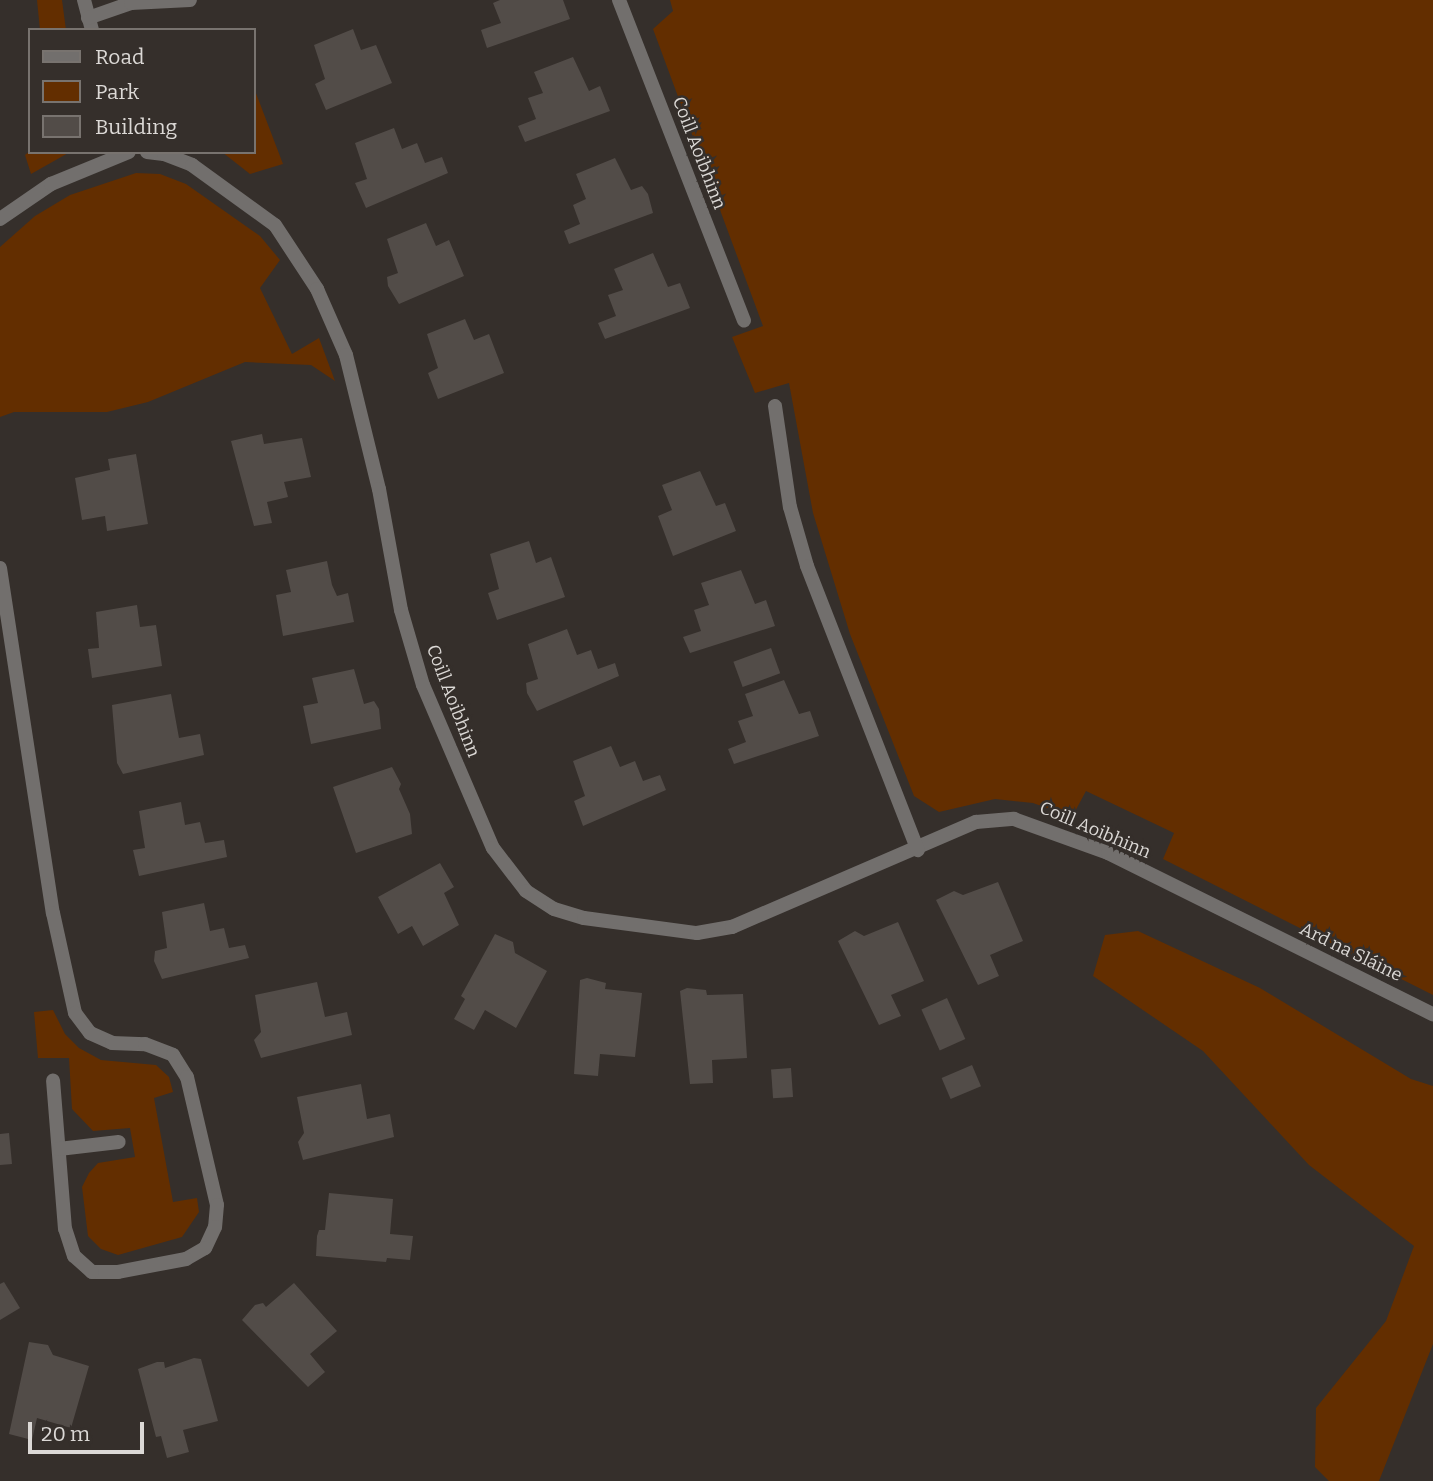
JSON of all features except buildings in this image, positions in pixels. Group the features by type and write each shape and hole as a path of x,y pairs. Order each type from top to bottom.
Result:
{"street":[{"path":"84,0 90,24 131,4 190,0"},
{"name":"Coill Aoibhinn","path":"619,0 744,320"},
{"path":"0,219 51,184 124,154"},
{"name":"Coill Aoibhinn","path":"154,154 192,165 275,225 317,289 346,355 379,489 401,610 423,685 493,848 526,891 554,909 584,918 697,933 732,927 918,850 976,822 1014,819 1108,853 1252,925"},
{"path":"775,406 790,507 807,566 918,850"},
{"path":"0,568 53,914 75,1013 90,1033 112,1043 145,1044 173,1055 187,1077 217,1205 215,1227 205,1248 186,1259 118,1272 92,1272 74,1256 65,1229 53,1080"},
{"name":"Ard na Sláine","path":"1252,925 1433,1014"},
{"path":"59,1149 119,1142"}],"green space":[{"path":"37,0 62,0 66,28 40,28"},
{"path":"670,0 1433,0 1433,995 1163,859 1174,833 1086,791 1072,817 1033,803 995,799 939,812 914,796 850,634 813,513 789,383 755,393 732,337 763,326 653,29 673,11"},
{"path":"256,93 283,164 250,174 225,154 256,154"},
{"path":"28,153 66,154 31,174 25,155"},
{"path":"136,173 160,174 186,184 260,236 280,260 260,288 292,354 319,338 335,381 311,365 245,362 148,402 107,412 14,412 0,417 0,247 35,216 70,195"},
{"path":"1138,931 1260,988 1411,1079 1433,1086 1433,1344 1379,1481 1329,1481 1315,1467 1316,1408 1386,1321 1414,1246 1309,1165 1203,1051 1093,976 1105,935"},
{"path":"53,1010 65,1034 79,1048 101,1060 156,1065 169,1077 173,1092 154,1098 173,1202 197,1198 199,1212 182,1237 118,1255 101,1249 88,1236 82,1187 89,1173 98,1163 135,1157 130,1128 93,1131 72,1109 69,1058 38,1058 34,1012"}]}
